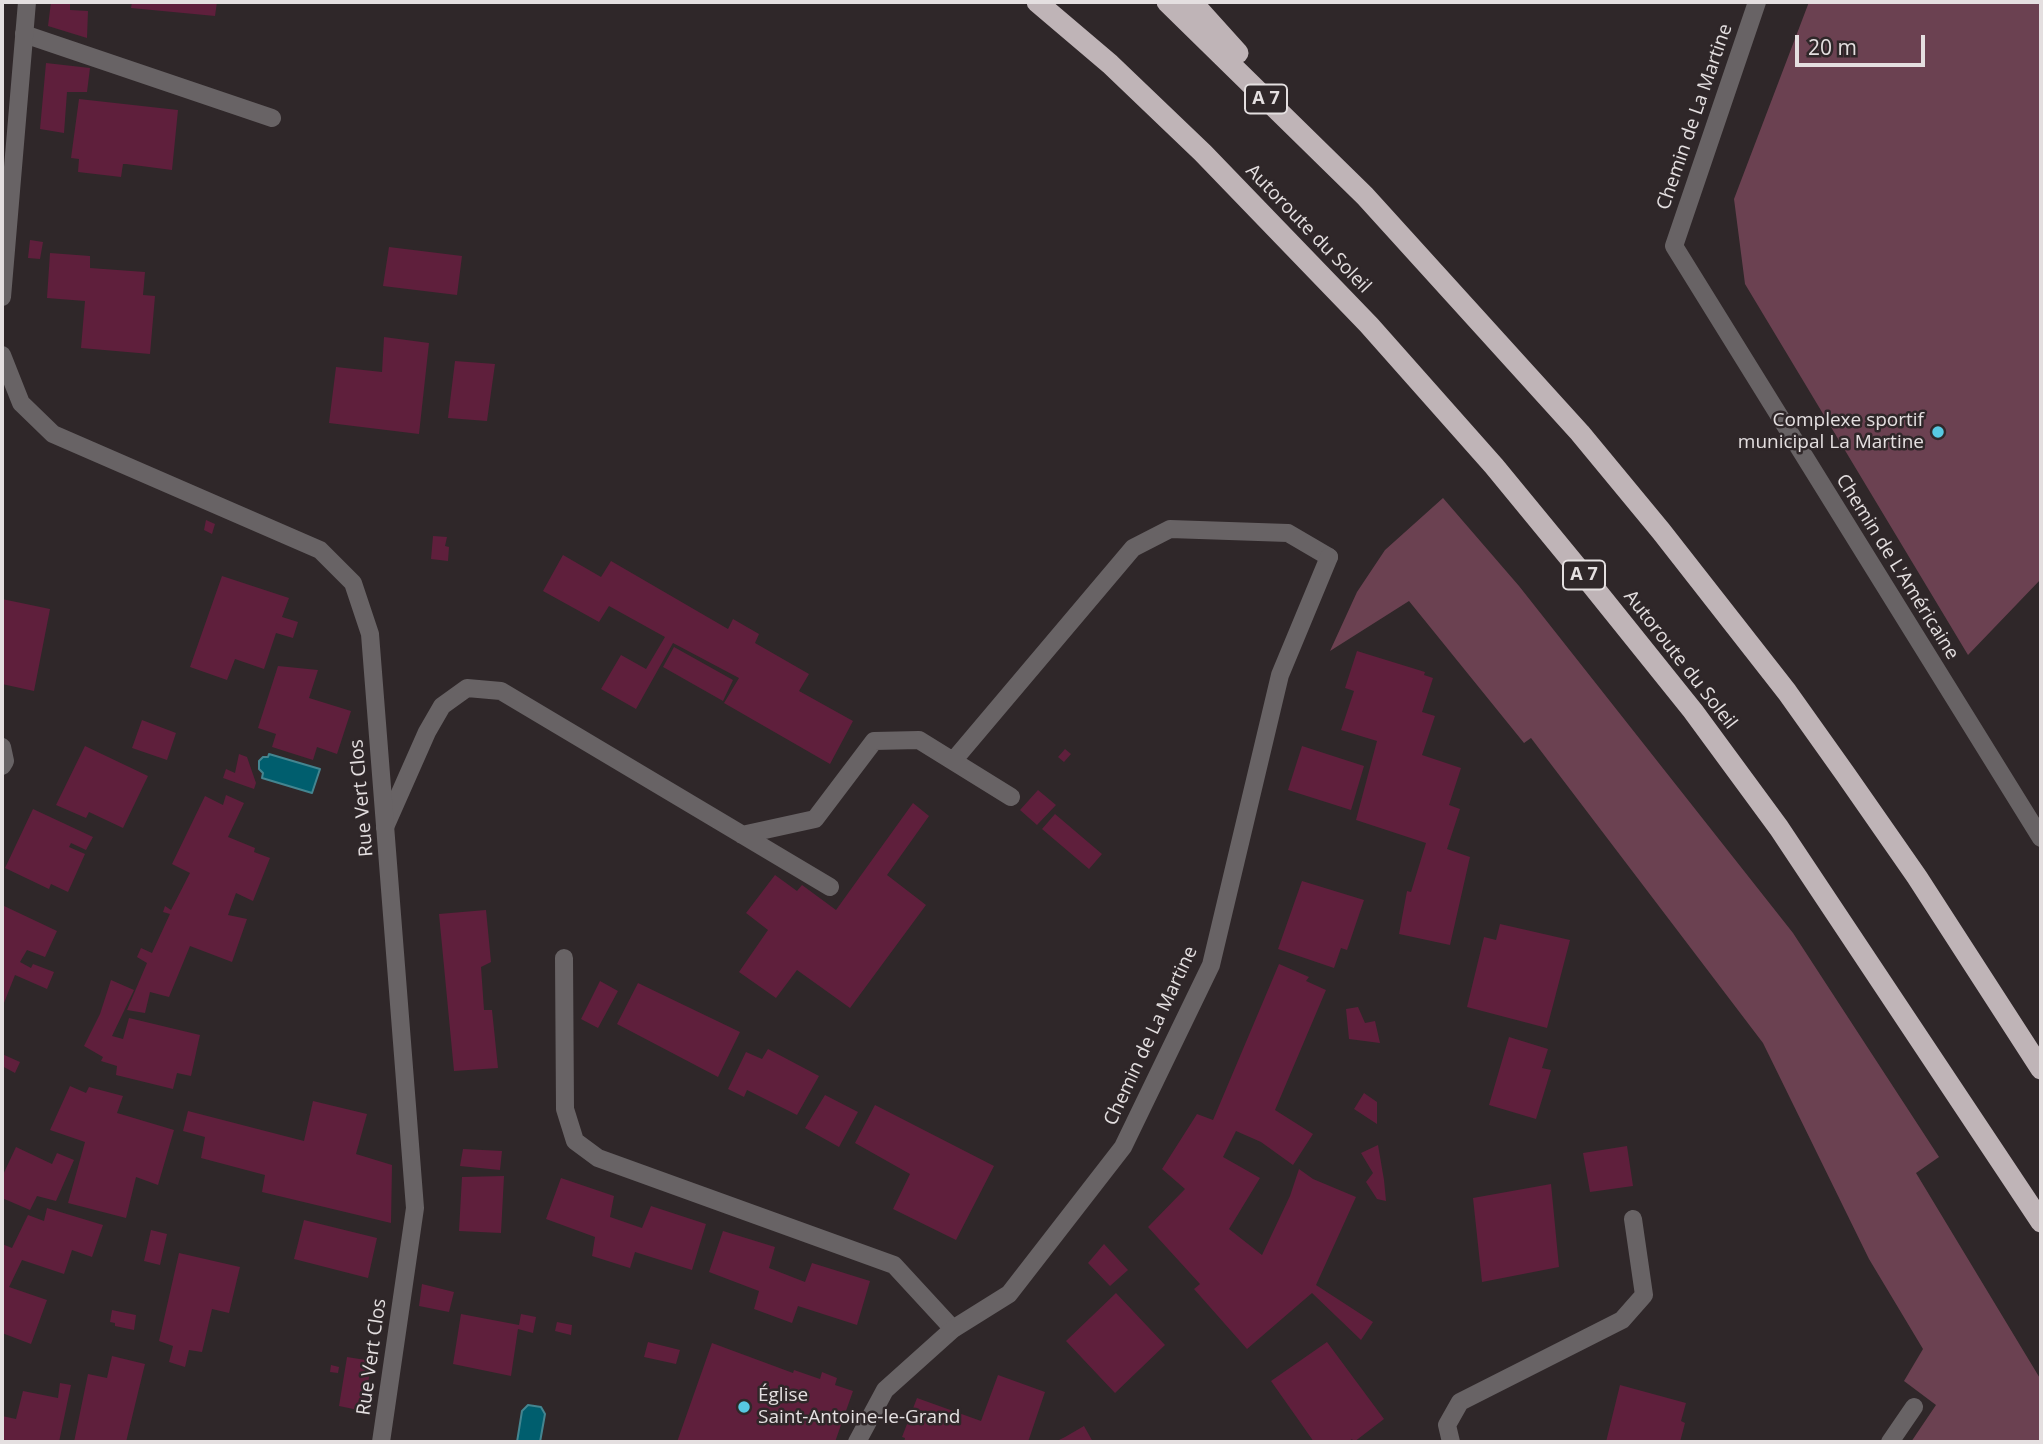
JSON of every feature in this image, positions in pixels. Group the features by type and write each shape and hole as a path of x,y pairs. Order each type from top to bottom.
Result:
{"highway":[{"name":"Autoroute du Soleil","path":"1037,2 1110,64 1203,153 1369,325 1494,466 1693,711 1779,828 2041,1222"},
{"name":"A 7","path":"1167,2 1365,196 1580,433 1661,531 1778,681 1917,877 2041,1069"},
{"path":"1192,2 1365,196"}],"street":[{"path":"2,297 27,2"},
{"name":"Chemin de La Martine","path":"1674,246 1757,2"},
{"path":"24,34 272,118"},
{"name":"Chemin de L'Américaine","path":"1674,246 2041,838"},
{"name":"Rue Vert Clos","path":"2,355 21,403 53,434 320,550 353,583 370,634 415,1208 381,1442"},
{"name":"Chemin de La Martine","path":"857,1442 885,1390 953,1329 1009,1294 1123,1147 1211,965 1280,675 1329,557 1288,533 1170,529 1133,548 953,761"},
{"path":"385,827 427,732 442,706 467,688 501,691 830,887"},
{"path":"742,835 815,819 874,741 919,740 1011,797"},
{"path":"2,747 5,761 2,766"},
{"path":"564,958 565,1109 575,1141 598,1158 894,1265 953,1329"},
{"path":"1451,1442 1447,1425 1460,1402 1622,1320 1644,1295 1633,1219"},
{"path":"1890,1442 1914,1407"}],"shaded area":[{"name":"Complexe sportif municipal La Martine","path":"1809,2 2041,2 2041,579 1968,655 1745,284 1734,199"},
{"path":"1443,498 1519,586 1793,933 1939,1157 1916,1173 2041,1380 2041,1442 1911,1442 1936,1405 1904,1381 1923,1349 1869,1259 1763,1043 1531,738 1524,743 1409,601 1330,651 1357,592 1385,550"}],"water":[{"path":"269,754 320,769 312,793 262,778 259,761"},
{"path":"528,1405 541,1407 545,1414 540,1442 517,1442 522,1411"}],"building":[{"path":"51,2 70,2 70,10 88,11 87,38 48,26"},
{"path":"132,2 217,2 215,16 131,8"},
{"path":"46,63 90,68 87,92 67,92 64,133 40,129"},
{"path":"79,99 178,110 172,170 123,164 121,177 78,172 79,159 71,158"},
{"path":"30,240 43,242 40,259 28,258"},
{"path":"389,247 462,256 457,295 383,286"},
{"path":"50,253 90,256 90,268 145,272 143,295 155,296 150,354 81,348 85,301 47,298"},
{"path":"384,337 429,343 419,434 329,423 336,367 382,372"},
{"path":"455,361 495,364 487,421 448,418"},
{"path":"206,520 215,524 212,534 204,530"},
{"path":"433,536 447,537 445,546 449,547 448,561 431,559"},
{"path":"563,555 601,577 611,561 728,629 733,619 759,634 755,643 809,674 799,691 853,721 830,764 724,703 739,678 673,643 636,709 601,689 621,655 646,669 665,637 609,606 599,622 543,591"},
{"path":"222,576 289,598 282,617 298,622 293,638 276,633 264,669 235,659 227,680 190,667"},
{"path":"2,599 50,609 34,691 2,684"},
{"path":"674,647 733,680 723,701 663,667"},
{"path":"1357,651 1425,672 1424,675 1433,678 1422,712 1435,716 1422,755 1461,768 1449,805 1460,809 1447,849 1470,857 1450,945 1399,934 1407,891 1411,892 1426,843 1356,820 1377,741 1341,730 1354,691 1345,688"},
{"path":"278,666 318,670 309,698 351,711 337,754 317,747 313,760 272,747 276,734 258,728"},
{"path":"142,720 176,733 167,760 132,748"},
{"path":"85,746 148,776 123,828 89,812 86,818 56,805"},
{"path":"1302,746 1364,766 1351,810 1288,790"},
{"path":"1065,749 1071,754 1064,762 1058,757"},
{"path":"239,754 247,757 256,783 254,789 223,778 226,769 235,773"},
{"path":"1038,790 1056,805 1037,825 1020,810"},
{"path":"226,795 244,803 228,837 255,848 254,852 270,858 253,901 236,893 233,901 228,915 247,919 232,962 190,946 169,997 150,992 145,1013 127,1010 147,963 137,957 141,948 152,953 170,914 163,912 165,906 171,910 190,873 172,864 205,796 223,805"},
{"path":"913,803 929,816 887,875 926,905 850,1008 797,970 776,998 739,972 768,930 746,913 775,875 797,891 802,885 836,910"},
{"path":"33,809 93,837 86,850 71,843 69,847 85,854 68,892 51,884 49,889 5,868"},
{"path":"1055,814 1102,854 1089,869 1042,829"},
{"path":"1302,881 1364,900 1347,950 1341,948 1334,968 1278,949"},
{"path":"2,905 57,931 45,957 27,950 20,962 31,968 33,964 54,972 47,989 15,975 2,1008"},
{"path":"486,910 491,962 481,967 484,1010 492,1010 498,1068 454,1071 439,914"},
{"path":"1500,924 1570,940 1547,1028 1467,1007 1484,937 1496,940"},
{"path":"1279,964 1309,977 1306,981 1326,990 1275,1110 1313,1134 1293,1165 1261,1142 1236,1131 1223,1157 1260,1178 1229,1229 1262,1255 1290,1196 1299,1169 1313,1179 1356,1197 1316,1285 1373,1322 1361,1340 1312,1293 1247,1349 1194,1289 1200,1284 1148,1227 1185,1189 1162,1169 1197,1114 1213,1120"},
{"path":"111,980 134,990 112,1036 123,1039 129,1018 200,1035 191,1076 177,1073 173,1089 116,1075 117,1066 101,1061 103,1057 84,1046 100,1014"},
{"path":"600,981 618,991 598,1028 581,1019"},
{"path":"638,983 740,1032 718,1077 617,1024"},
{"path":"1358,1007 1365,1023 1375,1021 1380,1043 1349,1039 1346,1009"},
{"path":"1509,1037 1548,1049 1542,1068 1551,1070 1536,1119 1489,1105"},
{"path":"768,1049 819,1076 797,1115 747,1090 744,1097 728,1089 746,1052 762,1059"},
{"path":"2,1054 20,1062 15,1073 2,1066"},
{"path":"70,1086 86,1093 89,1087 123,1096 117,1113 174,1130 158,1185 136,1177 126,1218 68,1203 85,1142 50,1130"},
{"path":"1364,1093 1377,1102 1377,1124 1354,1109"},
{"path":"825,1095 858,1112 839,1147 805,1128"},
{"path":"313,1101 367,1114 356,1154 392,1165 391,1223 262,1192 265,1175 201,1158 205,1137 183,1131 188,1111 304,1141"},
{"path":"875,1105 994,1166 956,1240 893,1209 910,1174 855,1143"},
{"path":"1378,1145 1386,1201 1377,1199 1366,1182 1373,1173 1361,1153"},
{"path":"1627,1146 1633,1186 1590,1192 1583,1153"},
{"path":"16,1147 52,1164 57,1153 74,1160 56,1201 37,1196 30,1210 2,1198 2,1177"},
{"path":"463,1149 502,1151 500,1170 460,1166"},
{"path":"504,1176 501,1233 459,1231 462,1177"},
{"path":"561,1178 614,1196 610,1217 642,1228 651,1206 706,1224 692,1270 635,1252 630,1268 592,1256 595,1237 546,1219"},
{"path":"1551,1184 1559,1267 1482,1282 1473,1198"},
{"path":"47,1208 103,1225 92,1257 72,1250 64,1274 22,1260 9,1287 47,1300 31,1344 2,1333 2,1244 12,1248 28,1215 44,1221"},
{"path":"304,1220 377,1238 368,1278 294,1259"},
{"path":"151,1230 167,1234 160,1265 144,1261"},
{"path":"723,1231 775,1247 769,1268 805,1282 812,1263 870,1281 857,1325 798,1306 792,1323 754,1309 759,1291 709,1272"},
{"path":"1104,1244 1128,1270 1110,1286 1088,1263"},
{"path":"179,1253 240,1267 229,1313 212,1309 202,1352 189,1350 185,1367 169,1362 173,1346 159,1341"},
{"path":"422,1284 454,1292 449,1312 419,1306"},
{"path":"1116,1293 1165,1345 1115,1393 1066,1341"},
{"path":"112,1310 136,1315 134,1330 115,1326 115,1323 110,1322"},
{"path":"461,1314 519,1325 521,1314 536,1317 533,1333 518,1329 511,1376 453,1364"},
{"path":"557,1322 572,1325 571,1335 555,1331"},
{"path":"648,1342 680,1350 676,1364 644,1357"},
{"path":"1327,1342 1384,1419 1354,1442 1352,1439 1348,1442 1314,1442 1271,1381"},
{"name":"Église Saint-Antoine-le-Grand","path":"712,1343 793,1373 794,1370 820,1379 822,1372 837,1378 835,1385 853,1391 835,1442 677,1442"},
{"path":"112,1356 145,1364 126,1442 74,1442 88,1374 107,1378"},
{"path":"347,1357 372,1361 363,1411 339,1406"},
{"path":"331,1365 339,1367 338,1373 330,1372"},
{"path":"998,1375 1045,1392 1028,1442 904,1442 905,1438 902,1437 917,1398 981,1421"},
{"path":"60,1383 71,1385 59,1442 2,1442 2,1416 16,1419 23,1391 58,1398"},
{"path":"1620,1385 1686,1403 1681,1421 1685,1423 1680,1442 1606,1442"},
{"path":"1084,1426 1093,1442 1055,1442 1065,1437"}],"place":[{"name":"Complexe sportif municipal La Martine","path":"1938,432"},
{"name":"Église Saint-Antoine-le-Grand","path":"744,1407"}]}
